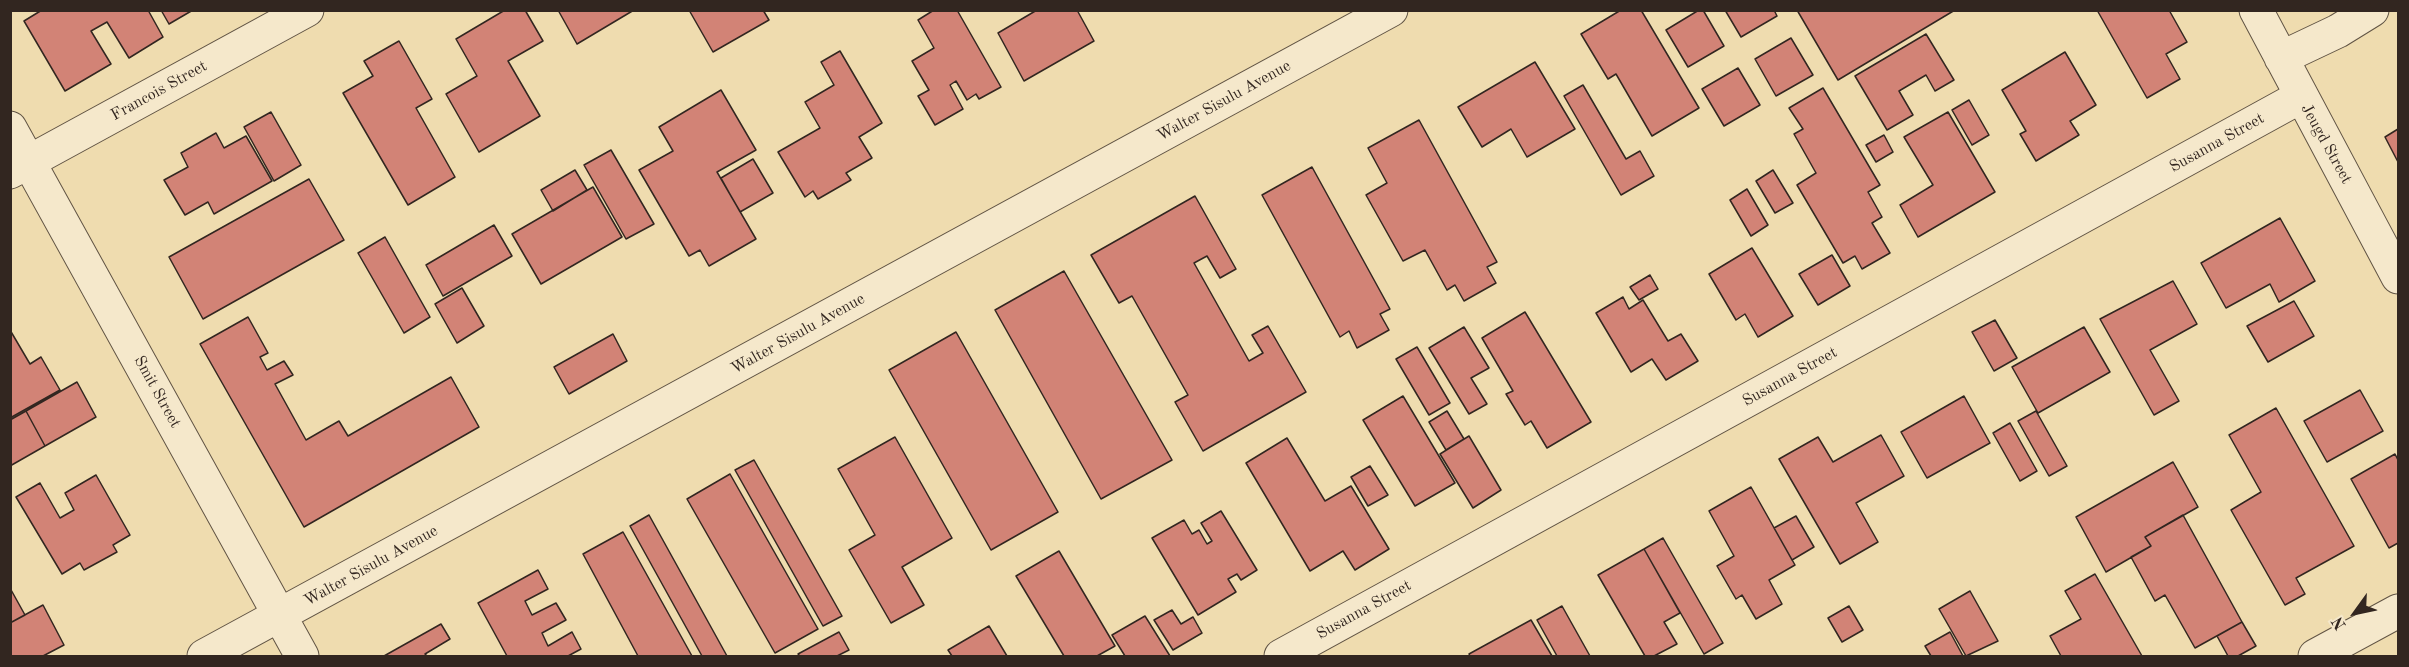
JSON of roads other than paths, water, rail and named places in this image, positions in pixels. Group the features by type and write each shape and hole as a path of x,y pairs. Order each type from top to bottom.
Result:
{"street":[{"name":"Francois Street","path":"20,167 307,10"},
{"name":"Walter Sisulu Avenue","path":"204,657 1391,10"},
{"name":"Jeugd Street","path":"2256,10 2300,97 2398,277"},
{"path":"2281,58 2338,31 2372,10"},
{"name":"Susanna Street","path":"1281,657 2300,97"},
{"name":"Smit Street","path":"10,128 20,167 280,615 302,657"},
{"path":"2315,657 2398,612"}]}
